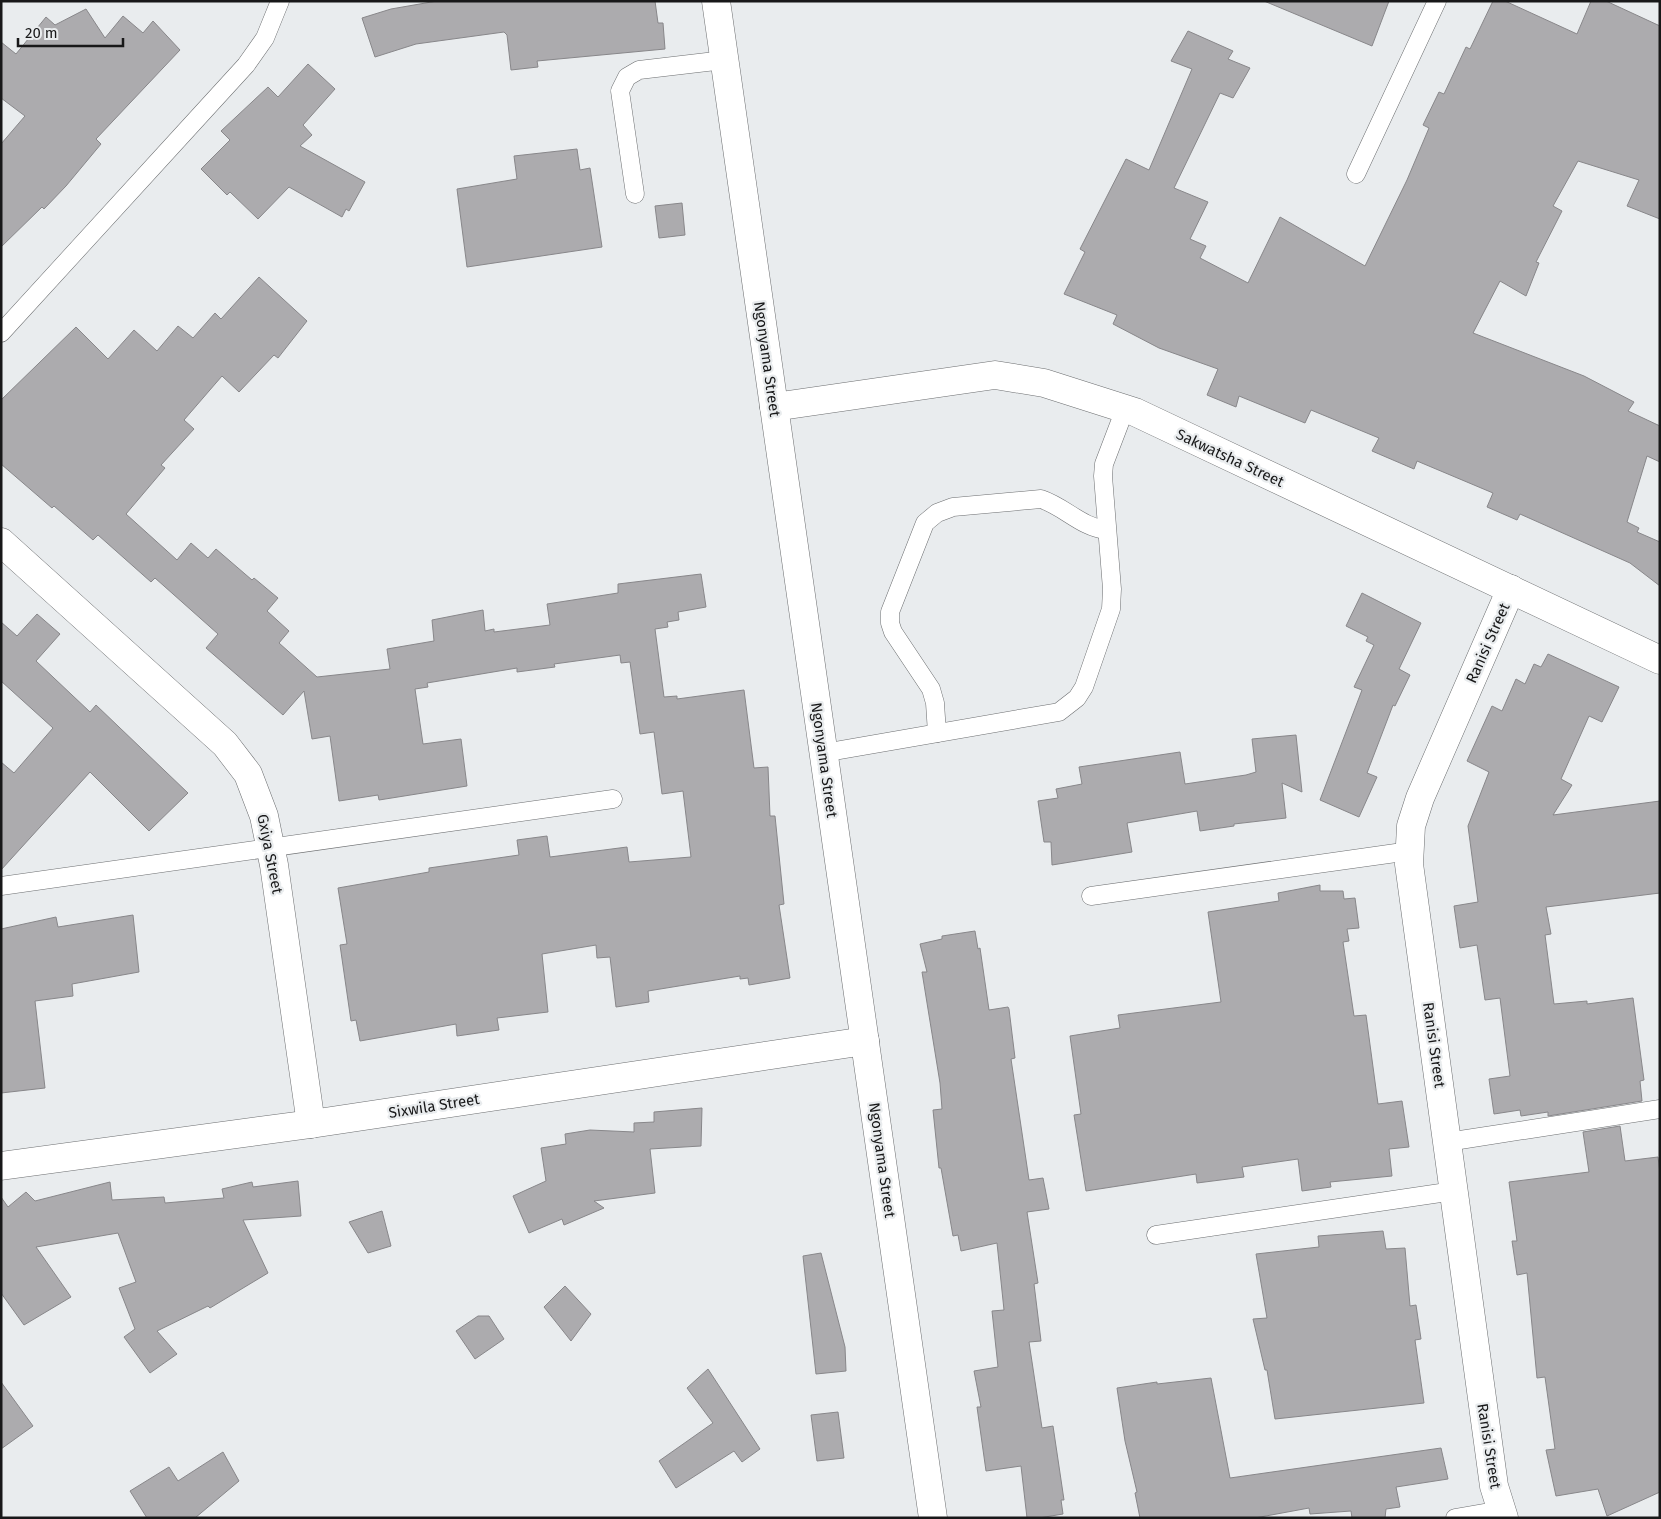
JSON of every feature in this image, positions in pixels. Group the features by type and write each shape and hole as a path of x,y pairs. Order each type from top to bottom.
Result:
{"street":[{"name":"Ngonyama Street","path":"716,1 933,1518"},
{"name":"Sakwatsha Street","path":"774,407 995,375 1044,383 1125,409 1660,660"},
{"name":"Gxiya Street","path":"1,542 225,744 248,774 264,816 270,848 311,1124"},
{"name":"Ranisi Street","path":"1503,1514 1494,1486 1409,864 1411,826 1420,798 1512,590"},
{"name":"Sixwila Street","path":"1,1166 311,1124 865,1040"}],"lane":[{"path":"1,333 246,65 265,38 280,1"},
{"path":"1356,174 1437,1"},
{"path":"635,194 620,91 627,77 639,70 724,60"},
{"path":"823,753 1059,712 1076,698 1084,687 1112,609 1112,589 1106,530 1104,464 1125,409"},
{"path":"936,733 935,703 931,689 893,632 890,622 890,612 925,523 937,513 953,508 1041,500 1053,503 1092,528 1106,530"},
{"path":"1,886 612,799"},
{"path":"1091,896 1410,851"},
{"path":"1447,1142 1660,1110"},
{"path":"1156,1235 1454,1191"},
{"path":"1455,1518 1503,1514"}],"building":[{"path":"437,1 655,1 658,23 663,23 665,49 537,61 538,67 511,70 507,35 504,32 416,44 375,57 362,18 391,9"},
{"path":"1264,1 1389,1 1372,46"},
{"path":"1493,1 1505,1 1577,34 1591,1 1606,1 1660,26 1660,219 1627,206 1639,180 1578,161 1553,206 1562,211 1536,262 1539,263 1526,296 1500,281 1473,333 1584,376 1634,402 1628,411 1660,426 1660,462 1647,456 1627,522 1639,528 1637,532 1660,542 1660,586 1630,563 1520,514 1517,520 1487,507 1493,493 1417,461 1414,469 1372,451 1379,438 1311,410 1305,423 1239,396 1236,407 1207,395 1218,369 1159,348 1113,324 1117,315 1064,294 1085,252 1080,249 1126,159 1149,170 1192,69 1171,61 1188,31 1233,51 1228,59 1250,68 1233,98 1220,93 1174,188 1208,202 1190,239 1206,246 1200,258 1248,283 1280,217 1365,266 1407,180 1429,128 1423,125 1439,92 1444,94 1466,47 1470,49"},
{"path":"86,9 105,38 123,16 143,33 153,21 180,50 96,139 101,144 66,186 44,209 42,207 1,247 1,144 25,116 1,98 1,42 16,54 46,17 55,25"},
{"path":"308,64 335,89 303,125 312,135 300,146 365,182 349,211 346,209 342,217 289,187 258,219 230,192 227,195 201,169 230,140 221,131 268,87 278,97"},
{"path":"577,149 580,170 590,168 602,247 467,267 457,189 517,179 514,156"},
{"path":"682,203 685,235 659,238 655,206"},
{"path":"259,277 307,321 278,358 274,355 239,392 222,376 184,420 194,429 161,465 165,468 126,514 177,560 191,543 208,558 216,549 252,580 254,578 278,598 267,611 289,631 279,643 317,677 390,669 387,649 434,641 432,620 483,610 485,631 494,629 494,632 550,625 547,604 618,593 618,584 701,574 706,607 678,612 679,620 667,622 668,627 655,629 664,697 677,696 677,699 744,690 754,768 768,767 770,816 775,816 784,904 779,905 790,978 749,985 748,978 740,979 740,976 648,991 649,1002 616,1007 610,957 597,958 596,945 542,954 548,1012 497,1018 499,1030 457,1036 456,1024 360,1041 356,1020 351,1021 340,945 347,944 338,888 429,872 429,868 519,855 517,840 547,836 550,857 627,847 629,862 691,857 683,791 662,794 654,732 640,734 630,662 621,663 620,655 554,664 555,667 517,672 517,668 427,683 428,687 415,689 423,744 461,739 467,786 379,800 378,795 339,801 330,736 312,739 304,691 283,715 206,648 218,634 155,578 151,582 98,535 93,540 1,464 1,400 76,327 108,359 134,330 157,351 178,326 193,338 215,313 221,319"},
{"path":"1362,593 1421,623 1399,669 1410,675 1395,706 1393,705 1367,773 1377,777 1359,817 1320,800 1362,690 1354,687 1374,645 1366,641 1368,637 1346,626"},
{"path":"37,614 60,634 36,661 90,712 96,705 188,793 149,831 90,772 1,870 1,762 14,773 53,728 1,681 1,622 17,636"},
{"path":"1548,654 1619,687 1602,722 1589,716 1561,779 1572,785 1553,815 1660,801 1660,893 1546,907 1551,934 1545,935 1554,1004 1587,1001 1587,1004 1633,998 1644,1080 1640,1081 1642,1101 1548,1116 1548,1112 1521,1116 1520,1110 1494,1114 1489,1079 1510,1076 1500,998 1485,1000 1477,945 1460,948 1454,906 1478,902 1468,826 1489,772 1467,761 1492,706 1502,711 1516,679 1525,684 1534,664 1541,667"},
{"path":"1296,735 1302,792 1282,783 1286,818 1234,824 1234,826 1200,831 1197,811 1127,823 1132,852 1052,865 1051,842 1044,842 1038,801 1058,798 1056,789 1082,784 1079,767 1180,752 1185,784 1256,772 1252,739"},
{"path":"1320,885 1320,891 1343,891 1344,899 1355,898 1359,928 1347,929 1349,941 1343,942 1354,1016 1366,1015 1378,1104 1402,1101 1409,1147 1389,1149 1392,1176 1330,1182 1331,1187 1302,1191 1298,1159 1242,1167 1244,1177 1197,1183 1196,1174 1086,1191 1074,1115 1081,1114 1070,1036 1120,1028 1118,1015 1221,1002 1208,912 1279,901 1278,893"},
{"path":"133,915 139,972 72,984 73,996 35,1001 45,1088 1,1093 1,929 56,917 58,927"},
{"path":"975,931 978,949 980,948 989,1010 1008,1007 1009,1009 1015,1058 1011,1059 1029,1180 1043,1178 1049,1209 1027,1212 1038,1283 1034,1284 1041,1341 1029,1342 1042,1428 1053,1426 1064,1500 1061,1500 1063,1514 1039,1518 1027,1518 1021,1466 986,1471 977,1407 981,1407 974,1371 998,1367 992,1311 1004,1310 997,1243 961,1251 958,1235 953,1236 941,1168 939,1168 933,1110 942,1109 940,1083 922,972 927,972 920,944 942,939 942,936"},
{"path":"702,1108 701,1146 650,1149 655,1193 594,1201 604,1208 564,1225 562,1219 529,1233 513,1196 546,1181 541,1148 566,1144 565,1134 590,1130 634,1132 634,1123 654,1122 654,1112"},
{"path":"1620,1126 1625,1161 1658,1157 1660,1173 1660,1492 1607,1516 1598,1489 1556,1496 1546,1450 1555,1449 1545,1377 1537,1378 1527,1273 1517,1275 1512,1241 1517,1241 1509,1182 1589,1172 1583,1132"},
{"path":"298,1181 301,1216 243,1220 268,1273 210,1308 208,1306 157,1331 177,1354 150,1373 124,1337 135,1329 119,1288 136,1282 118,1233 36,1247 71,1297 24,1325 1,1293 1,1197 8,1207 26,1192 35,1201 110,1182 112,1200 164,1197 165,1203 224,1198 222,1189 252,1182 253,1187"},
{"path":"382,1211 391,1246 368,1253 349,1222"},
{"path":"1383,1231 1386,1249 1405,1248 1410,1306 1416,1305 1421,1339 1415,1340 1424,1403 1275,1419 1267,1370 1265,1370 1253,1319 1267,1318 1256,1254 1319,1247 1318,1236"},
{"path":"821,1253 845,1347 846,1371 816,1374 803,1256"},
{"path":"565,1286 591,1314 571,1341 544,1307"},
{"path":"478,1316 489,1316 504,1339 475,1359 456,1331"},
{"path":"708,1369 760,1449 742,1462 734,1451 676,1488 659,1461 713,1423 687,1388"},
{"path":"1211,1378 1230,1478 1441,1448 1448,1479 1396,1487 1400,1507 1386,1509 1385,1518 1352,1518 1351,1511 1310,1514 1309,1508 1255,1518 1140,1518 1135,1493 1137,1492 1125,1441 1117,1388 1157,1382 1157,1384"},
{"path":"1,1382 33,1426 1,1449"},
{"path":"838,1412 844,1458 817,1461 811,1415"},
{"path":"223,1452 239,1481 195,1518 147,1518 130,1491 169,1467 178,1481"}]}
